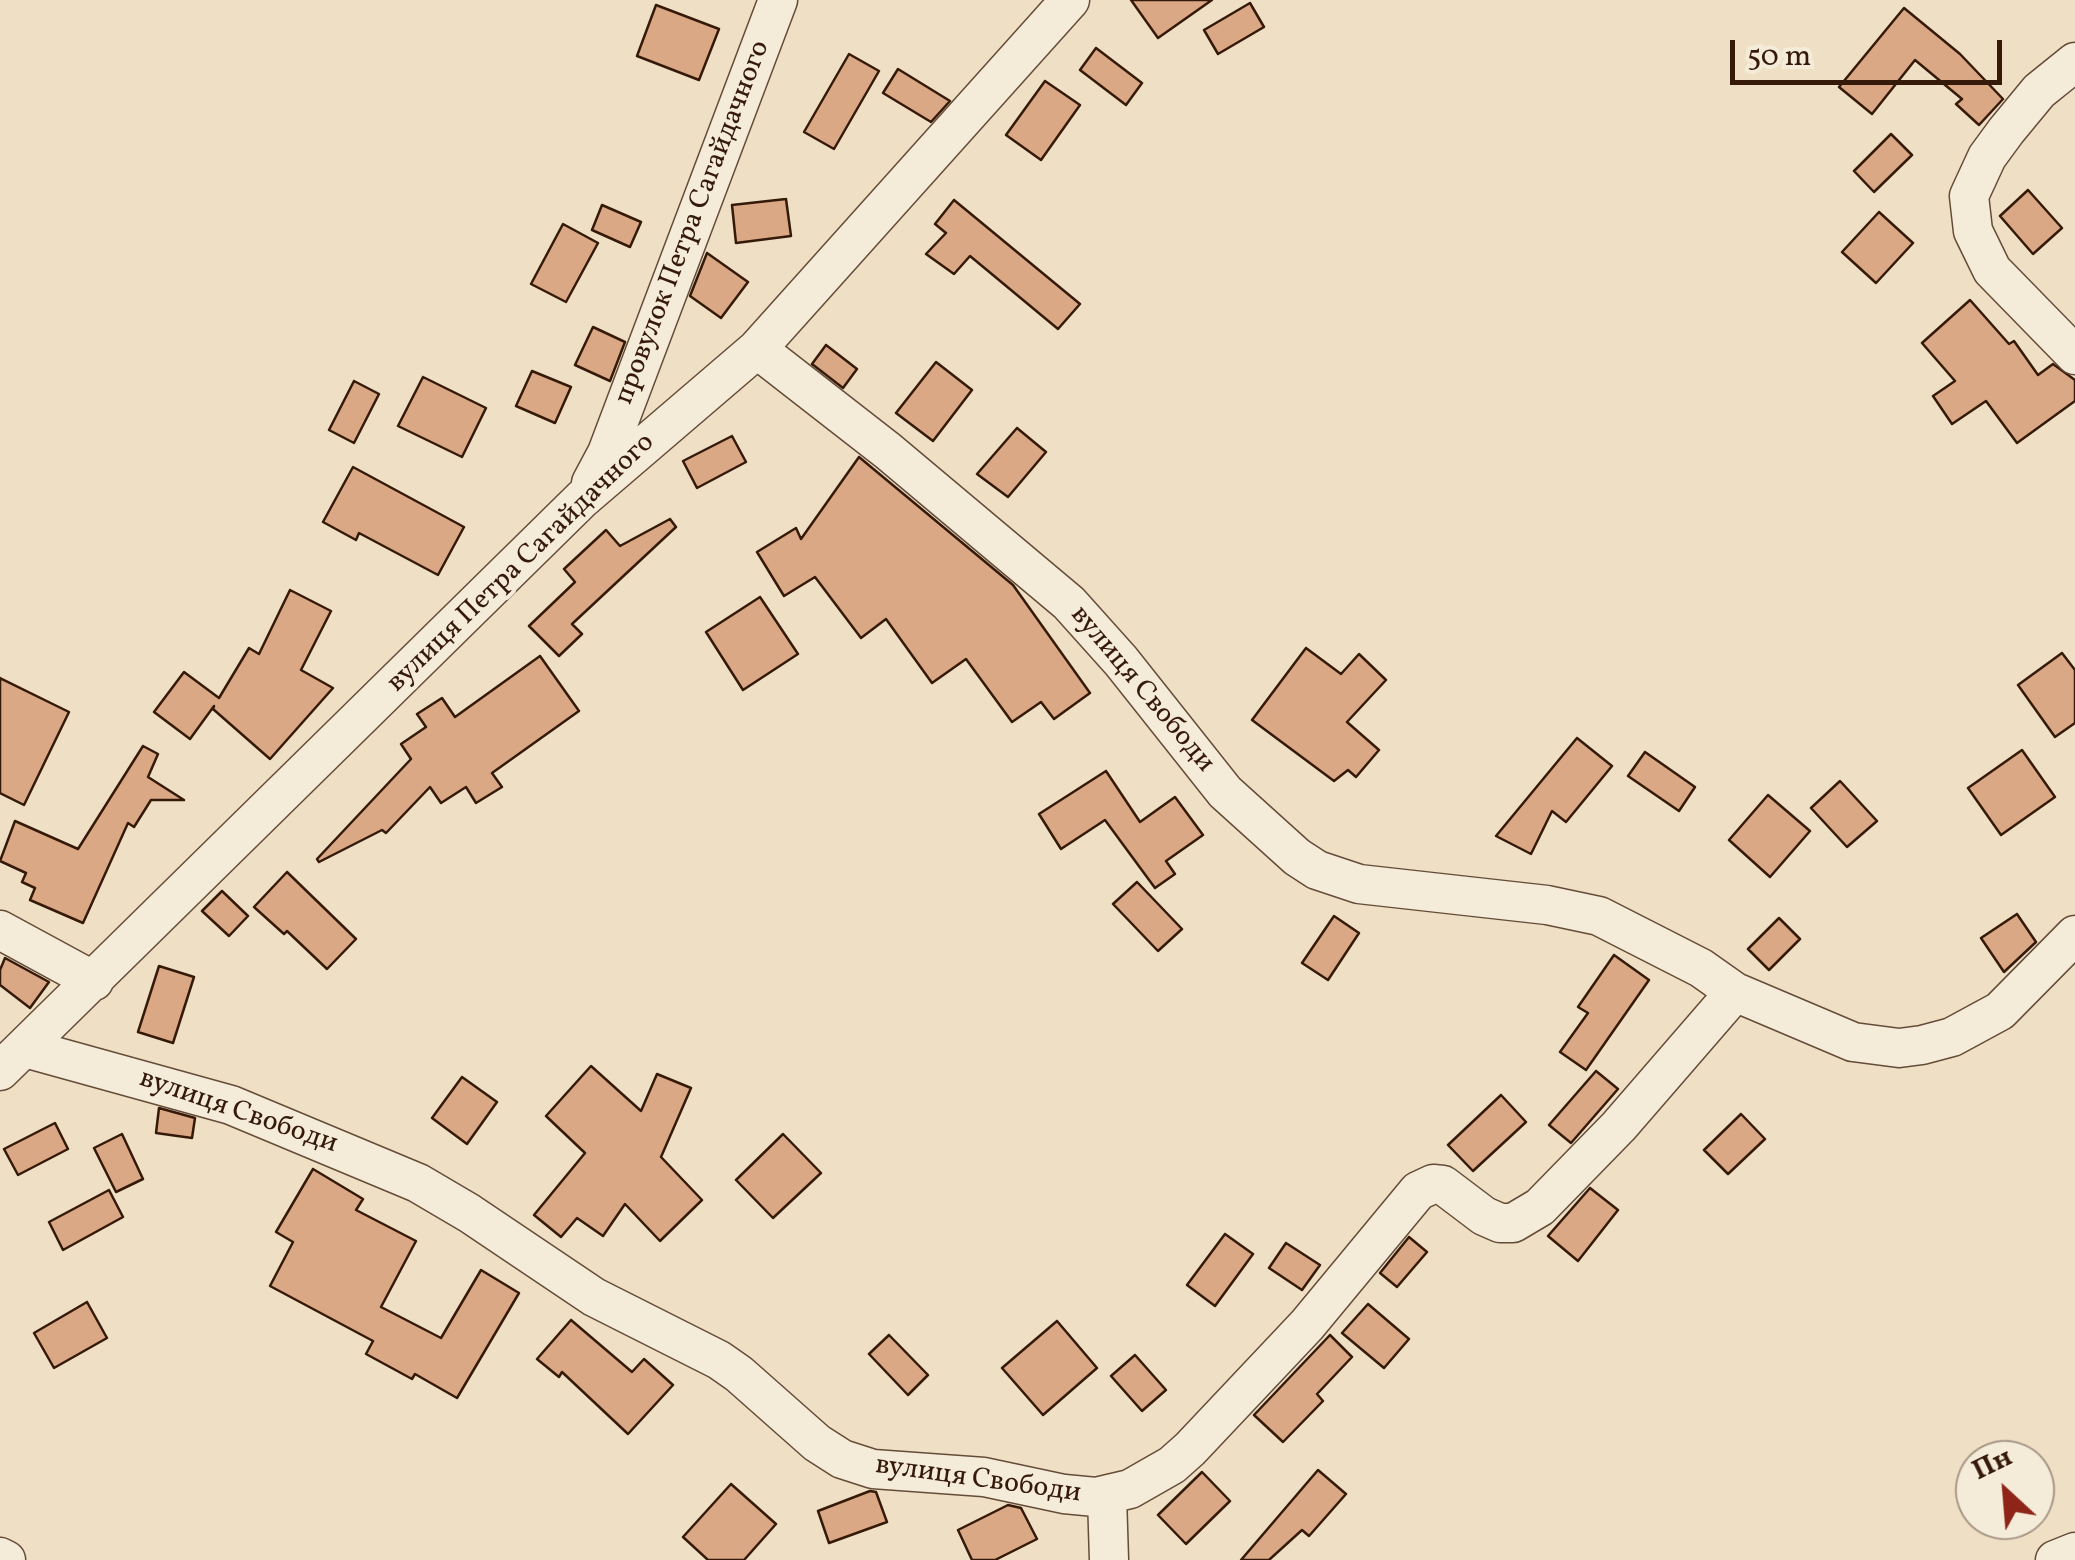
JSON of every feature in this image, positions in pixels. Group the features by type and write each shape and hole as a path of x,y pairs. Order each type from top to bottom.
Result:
{"street":[{"name":"провулок Петра Сагайдачного","path":"582,498 607,453 778,0"},
{"name":"вулиця Петра Сагайдачного","path":"12,1060 582,498 757,349 1070,0"},
{"path":"2075,62 2039,91 2015,119 1987,156 1969,196 1973,231 1992,270 2075,356"},
{"name":"вулиця Свободи","path":"757,349 888,451 1082,615 1225,792 1297,858 1318,870 1359,884 1547,905 1598,916 1700,968 1735,992 1853,1042 1898,1048 1952,1037 2000,1011 2075,935"},
{"path":"0,930 94,981"},
{"name":"вулиця Свободи","path":"12,1060 230,1106 418,1183 594,1297 740,1374 829,1452 856,1464 905,1473 984,1477 1075,1496 1107,1496 1151,1478 1190,1450 1307,1325 1418,1192 1433,1184 1443,1184 1484,1216 1500,1223 1512,1223 1540,1207 1619,1126 1735,992"},
{"path":"1107,1496 1109,1560"},
{"path":"2056,1560 2075,1552"}],"building":[{"path":"1131,0 1212,0 1158,38"},
{"path":"1250,3 1264,27 1218,54 1204,30"},
{"path":"656,5 719,29 699,80 637,56"},
{"path":"1904,8 1960,54 2003,99 1979,125 1956,104 1962,99 1915,60 1872,114 1839,87"},
{"path":"1096,48 1142,83 1126,105 1080,70"},
{"path":"849,54 879,71 834,149 804,132"},
{"path":"898,69 950,101 931,122 883,93"},
{"path":"1045,81 1080,105 1041,160 1006,135"},
{"path":"1891,134 1912,155 1874,192 1854,171"},
{"path":"2028,190 2062,228 2033,254 2000,216"},
{"path":"786,199 791,236 736,243 732,205"},
{"path":"954,200 1080,304 1058,329 970,256 954,274 926,254 946,233 935,224"},
{"path":"602,205 641,222 630,247 592,230"},
{"path":"1879,212 1913,243 1876,283 1842,252"},
{"path":"563,224 598,243 566,302 531,284"},
{"path":"707,253 748,282 721,318 690,296"},
{"path":"1970,300 2009,344 2014,341 2038,375 2053,364 2075,380 2075,401 2017,443 1986,401 1952,424 1933,396 1955,381 1922,343"},
{"path":"593,327 625,342 610,381 575,365"},
{"path":"826,345 857,369 843,388 812,364"},
{"path":"936,362 972,390 933,441 896,413"},
{"path":"532,371 571,387 555,423 516,406"},
{"path":"423,377 486,408 462,457 398,426"},
{"path":"354,381 379,394 354,443 329,430"},
{"path":"1017,428 1046,452 1008,497 977,474"},
{"path":"732,436 746,462 697,488 683,461"},
{"path":"859,457 1013,585 1090,693 1054,719 1041,702 1012,722 966,659 932,683 886,619 861,638 815,577 784,596 757,552 796,528 801,539"},
{"path":"353,467 464,527 438,575 359,533 356,540 323,522"},
{"path":"670,519 676,527 572,624 582,634 559,656 529,626 575,582 564,569 606,530 620,546"},
{"path":"290,590 331,611 301,670 333,688 270,759 214,706 190,739 154,712 184,672 219,698 249,648 259,654"},
{"path":"760,597 798,654 743,690 706,632"},
{"path":"1306,648 1341,674 1359,654 1386,680 1347,722 1379,750 1356,777 1348,770 1334,781 1252,720"},
{"path":"2062,653 2075,670 2075,723 2055,737 2018,685"},
{"path":"540,656 579,711 492,773 502,787 476,803 466,787 441,803 430,787 386,833 382,830 319,862 317,859 411,759 401,744 426,727 417,714 442,698 455,717"},
{"path":"0,678 69,712 24,805 0,793"},
{"path":"1577,738 1612,766 1566,822 1552,811 1531,854 1496,836"},
{"path":"143,746 158,754 148,777 184,800 151,800 134,827 128,823 83,923 30,900 35,888 22,882 26,873 0,861 15,821 78,849"},
{"path":"2022,750 2055,797 2001,835 1968,788"},
{"path":"1645,752 1695,787 1679,811 1628,776"},
{"path":"1106,771 1140,822 1175,797 1203,835 1166,861 1175,874 1155,888 1105,820 1061,849 1039,814"},
{"path":"1840,781 1877,821 1847,847 1811,808"},
{"path":"1768,795 1810,831 1770,877 1729,840"},
{"path":"287,872 356,939 327,969 287,931 284,934 254,907"},
{"path":"1137,882 1182,929 1158,951 1113,904"},
{"path":"222,891 248,916 229,936 202,911"},
{"path":"2017,914 2036,942 2004,972 1981,938"},
{"path":"1334,916 1359,933 1328,980 1302,963"},
{"path":"1779,918 1800,939 1769,970 1748,949"},
{"path":"1614,955 1649,980 1586,1070 1560,1052 1588,1013 1578,1007"},
{"path":"5,958 49,982 30,1008 0,985"},
{"path":"159,966 194,977 173,1043 138,1032"},
{"path":"591,1066 641,1111 657,1074 691,1088 661,1157 702,1200 660,1241 625,1204 603,1236 577,1218 561,1237 534,1215 585,1153 546,1116"},
{"path":"1596,1071 1618,1089 1571,1143 1549,1125"},
{"path":"462,1077 497,1102 467,1144 432,1118"},
{"path":"1501,1095 1526,1122 1473,1171 1448,1145"},
{"path":"159,1108 195,1118 192,1138 156,1133"},
{"path":"1741,1114 1765,1139 1728,1174 1704,1150"},
{"path":"55,1123 68,1149 18,1175 4,1149"},
{"path":"122,1134 143,1179 116,1192 94,1148"},
{"path":"783,1134 821,1173 773,1218 736,1180"},
{"path":"313,1169 363,1199 356,1210 416,1241 381,1307 441,1338 481,1270 519,1293 457,1398 415,1374 412,1379 366,1354 373,1341 270,1286 293,1242 276,1232"},
{"path":"1590,1188 1618,1210 1578,1261 1548,1236"},
{"path":"109,1190 123,1217 63,1250 49,1222"},
{"path":"1225,1234 1253,1254 1215,1306 1187,1285"},
{"path":"1409,1237 1427,1252 1397,1287 1380,1273"},
{"path":"1286,1243 1320,1265 1302,1290 1269,1268"},
{"path":"87,1302 107,1338 54,1368 34,1333"},
{"path":"1368,1304 1409,1339 1384,1368 1342,1333"},
{"path":"571,1320 632,1372 644,1359 673,1385 628,1434 562,1372 559,1377 537,1359"},
{"path":"1057,1321 1097,1368 1043,1415 1002,1368"},
{"path":"889,1335 928,1375 908,1395 869,1354"},
{"path":"1330,1335 1352,1357 1317,1394 1323,1401 1283,1442 1254,1415"},
{"path":"1135,1355 1166,1390 1142,1411 1111,1376"},
{"path":"1318,1470 1346,1494 1309,1536 1302,1530 1269,1560 1241,1560"},
{"path":"1202,1472 1230,1501 1186,1544 1158,1515"},
{"path":"731,1484 776,1524 744,1560 708,1560 683,1537"},
{"path":"876,1492 887,1522 829,1543 818,1511"},
{"path":"1008,1505 1021,1508 1037,1539 995,1560 972,1560 958,1530"}]}
